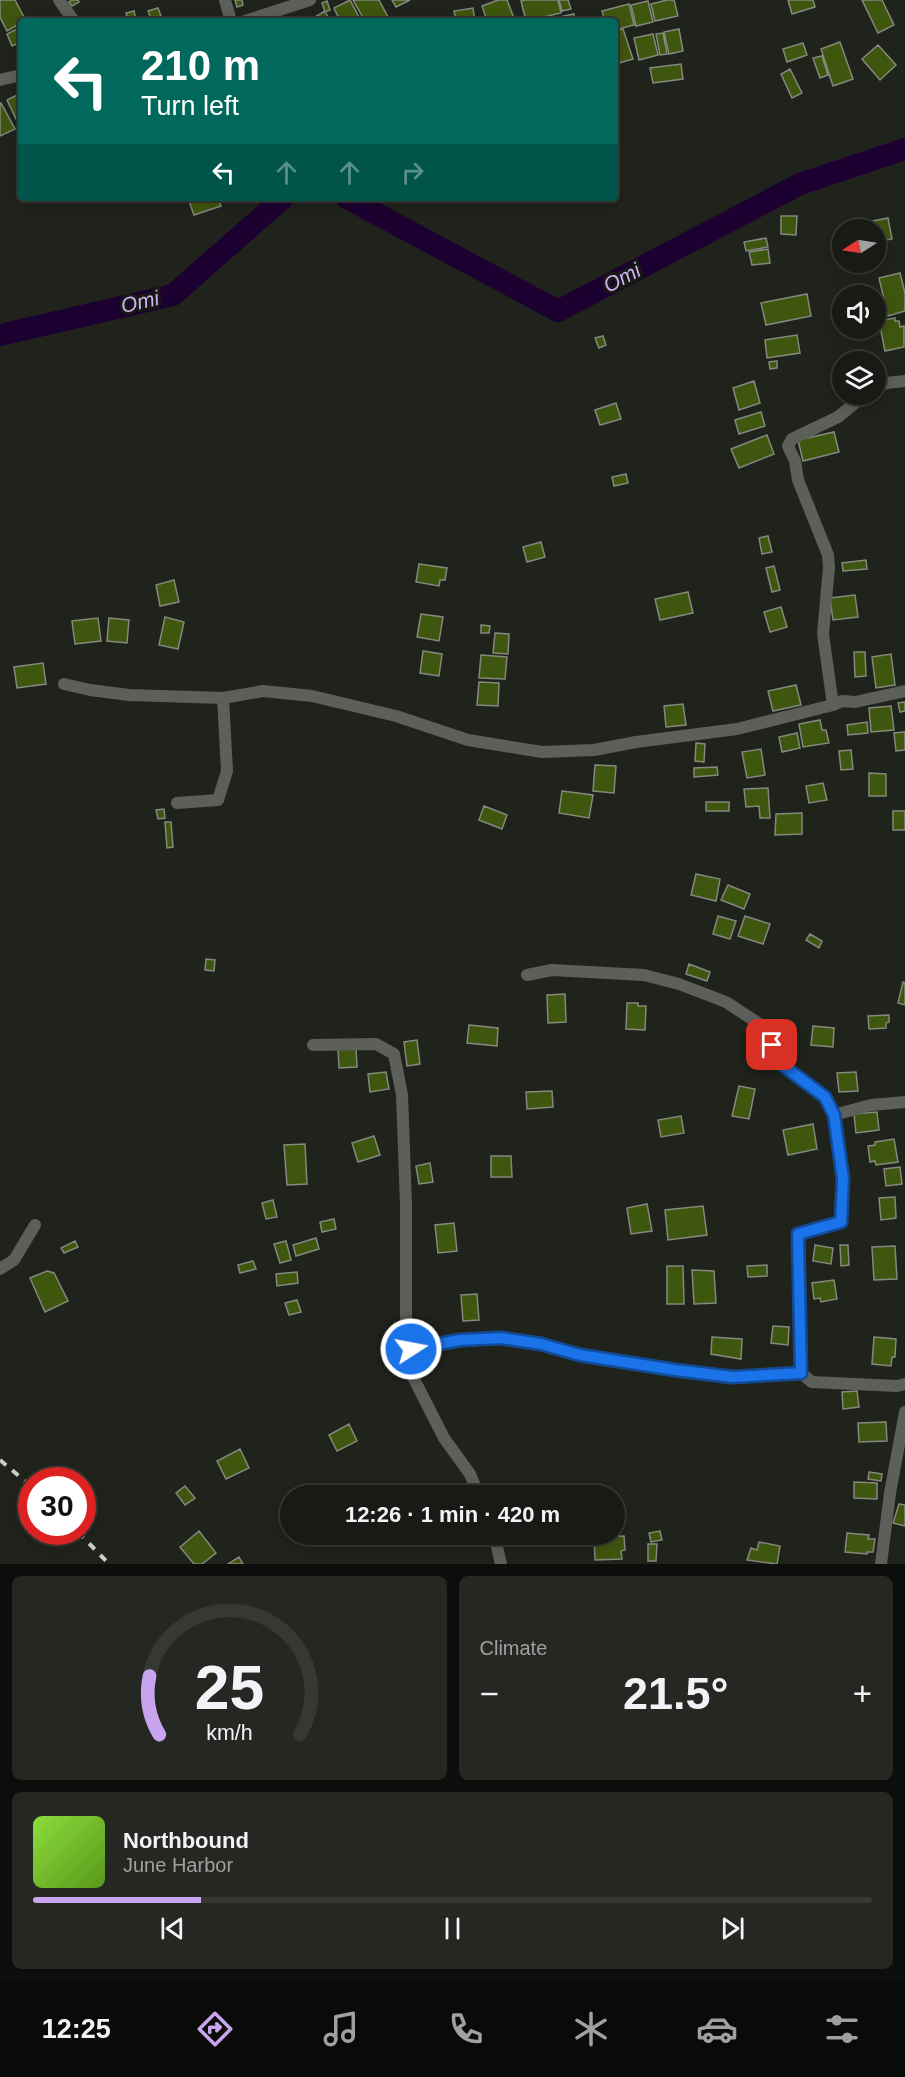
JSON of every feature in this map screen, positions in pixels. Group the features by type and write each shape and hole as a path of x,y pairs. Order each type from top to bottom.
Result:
{"street":[{"path":"59,0 72,18"},
{"path":"225,0 230,18"},
{"path":"254,18 310,0"},
{"path":"0,80 18,76"},
{"path":"886,383 905,381"},
{"path":"833,705 823,634 828,555 798,480 795,461 788,446 792,439 838,417 853,405"},
{"path":"64,684 129,695 223,698 263,691 312,696 396,716 468,740 542,752 594,750 636,742 737,729 842,701 855,702 905,691"},
{"path":"177,803 218,800 227,771 223,698"},
{"path":"527,975 552,970 644,975 679,984 726,1002 764,1027 781,1064 825,1097 834,1115 843,1179 841,1222 798,1234 801,1373"},
{"path":"313,1045 376,1044 394,1054 402,1095 406,1205 406,1322 411,1349 412,1375 444,1438 470,1474 474,1485"},
{"path":"834,1115 871,1105 905,1102"},
{"path":"0,1269 14,1260 34,1225"},
{"path":"411,1349 460,1340 501,1338 541,1344 580,1355 732,1377 801,1373 812,1382 897,1386 905,1384"},
{"path":"881,1564 890,1493 905,1412"},
{"path":"497,1545 501,1564"}],"building":[{"path":"0,0 15,0 24,18 18,18 18,25 7,31 0,17"},
{"path":"72,0 79,2 72,6 69,2"},
{"path":"235,0 242,0 243,5 237,7"},
{"path":"350,0 359,18 339,18 334,8"},
{"path":"353,0 379,0 388,18 363,18"},
{"path":"392,0 410,0 396,7"},
{"path":"498,0 507,0 514,18 486,18 482,6"},
{"path":"558,0 561,13 539,18 525,18 521,1"},
{"path":"559,0 568,0 571,9 562,11"},
{"path":"674,0 678,16 655,21 651,4"},
{"path":"788,0 813,0 815,7 792,14"},
{"path":"862,0 882,0 894,25 878,33"},
{"path":"327,1 330,10 325,12 322,3"},
{"path":"648,1 653,22 636,26 631,5"},
{"path":"629,4 634,25 618,29 618,18 604,18 602,11"},
{"path":"158,8 161,16 151,18 148,11"},
{"path":"473,8 475,18 455,18 454,11"},
{"path":"134,11 136,18 127,18 126,13"},
{"path":"325,11 328,18 313,18"},
{"path":"574,14 575,18 554,18"},
{"path":"18,28 18,43 12,46 7,34"},
{"path":"623,29 633,59 619,63 618,60 618,30"},
{"path":"679,29 683,51 669,54 664,32"},
{"path":"663,33 667,54 660,55 656,34"},
{"path":"653,34 658,55 639,60 634,38"},
{"path":"840,42 853,79 833,86 821,49"},
{"path":"803,43 807,55 787,62 783,49"},
{"path":"878,45 896,65 880,80 862,59"},
{"path":"822,56 828,75 820,78 813,58"},
{"path":"681,64 683,79 653,83 650,68"},
{"path":"790,69 802,93 792,98 781,74"},
{"path":"18,94 18,123 7,100"},
{"path":"0,104 15,129 0,136"},
{"path":"189,201 219,201 221,206 194,215"},
{"path":"781,216 797,216 796,235 781,234"},
{"path":"888,218 892,239 886,240 886,219 883,219"},
{"path":"766,238 768,247 746,251 744,242"},
{"path":"768,249 770,263 752,265 749,252"},
{"path":"900,273 905,293 905,311 888,316 886,285 881,285 879,278"},
{"path":"807,294 811,316 766,325 761,303"},
{"path":"895,318 895,321 899,321 900,327 904,326 904,347 885,351 883,339 886,339 886,320"},
{"path":"797,335 800,353 767,358 765,340"},
{"path":"603,336 606,345 599,348 595,338"},
{"path":"777,361 777,368 770,369 769,362"},
{"path":"754,381 760,403 739,410 733,388"},
{"path":"616,403 621,419 600,425 595,410"},
{"path":"761,412 765,426 739,434 735,420"},
{"path":"834,432 839,452 803,461 798,440"},
{"path":"767,435 774,454 739,468 731,449"},
{"path":"626,474 628,483 614,486 612,477"},
{"path":"768,536 772,552 762,554 759,538"},
{"path":"541,542 545,557 527,562 523,547"},
{"path":"866,560 867,569 843,571 842,563"},
{"path":"419,564 447,568 445,580 440,580 439,586 416,582"},
{"path":"774,566 780,590 772,592 766,568"},
{"path":"174,580 179,602 160,606 156,585"},
{"path":"688,592 693,613 660,620 655,599"},
{"path":"855,595 858,617 833,620 830,598"},
{"path":"781,607 787,627 770,632 764,612"},
{"path":"421,614 443,617 439,641 417,637"},
{"path":"165,617 184,622 178,649 159,645"},
{"path":"98,618 101,641 75,644 72,621"},
{"path":"109,618 129,620 127,643 107,641"},
{"path":"481,625 490,626 489,633 481,633"},
{"path":"495,633 509,634 508,654 493,653"},
{"path":"423,651 442,654 439,676 420,673"},
{"path":"854,652 865,652 866,676 855,677"},
{"path":"891,654 895,685 876,688 872,657"},
{"path":"481,655 507,657 505,679 479,678"},
{"path":"43,663 46,684 17,688 14,667"},
{"path":"479,682 499,683 498,706 477,705"},
{"path":"796,685 801,705 773,711 768,691"},
{"path":"905,702 905,711 900,712 898,703"},
{"path":"683,704 686,725 666,727 664,706"},
{"path":"891,706 894,730 871,732 869,708"},
{"path":"820,720 822,730 826,730 829,743 803,747 799,724"},
{"path":"867,722 868,733 848,735 847,725"},
{"path":"905,732 905,750 896,751 894,733"},
{"path":"797,733 800,748 782,752 779,737"},
{"path":"696,743 705,744 704,762 695,761"},
{"path":"761,749 765,775 747,778 742,752"},
{"path":"851,750 853,769 841,770 839,751"},
{"path":"595,765 616,766 614,793 593,791"},
{"path":"717,767 718,775 694,777 694,768"},
{"path":"869,773 886,774 886,796 869,796"},
{"path":"823,783 827,800 809,803 806,786"},
{"path":"768,788 770,818 760,818 759,806 746,807 744,789"},
{"path":"562,791 593,795 589,818 559,813"},
{"path":"706,802 729,802 729,811 706,811"},
{"path":"484,806 507,815 502,829 479,820"},
{"path":"164,809 165,818 158,819 156,810"},
{"path":"893,811 905,811 905,830 893,830"},
{"path":"802,813 802,834 775,835 776,814"},
{"path":"165,822 171,822 173,847 167,848"},
{"path":"696,874 720,879 716,901 691,895"},
{"path":"728,885 750,894 744,909 721,900"},
{"path":"718,916 736,921 730,939 713,934"},
{"path":"745,916 770,924 763,944 738,936"},
{"path":"810,934 822,941 819,948 806,940"},
{"path":"206,959 215,960 214,971 205,970"},
{"path":"689,964 710,972 707,981 686,974"},
{"path":"903,982 905,983 905,1005 898,1003"},
{"path":"565,994 566,1022 548,1023 547,995"},
{"path":"627,1003 646,1006 645,1030 626,1029"},
{"path":"889,1015 886,1028 869,1029 868,1016"},
{"path":"469,1025 498,1028 497,1046 467,1043"},
{"path":"813,1026 834,1028 833,1047 811,1045"},
{"path":"417,1040 420,1064 407,1066 404,1042"},
{"path":"356,1048 357,1067 339,1068 338,1049"},
{"path":"386,1072 389,1089 370,1092 368,1074"},
{"path":"856,1072 858,1091 839,1092 837,1073"},
{"path":"739,1086 755,1089 749,1119 732,1116"},
{"path":"552,1091 553,1107 527,1109 526,1092"},
{"path":"877,1112 879,1130 856,1133 854,1114"},
{"path":"681,1116 684,1133 661,1137 658,1120"},
{"path":"813,1124 817,1149 788,1155 783,1130"},
{"path":"374,1136 380,1155 358,1162 352,1143"},
{"path":"894,1139 898,1162 876,1165 875,1161 870,1162 868,1146 875,1145 875,1142"},
{"path":"305,1144 307,1184 287,1185 284,1145"},
{"path":"491,1156 511,1156 512,1177 491,1177"},
{"path":"430,1163 433,1182 419,1184 416,1166"},
{"path":"900,1167 902,1184 886,1186 884,1169"},
{"path":"895,1197 896,1218 881,1220 879,1198"},
{"path":"273,1200 277,1217 266,1219 262,1203"},
{"path":"647,1204 652,1231 631,1234 627,1208"},
{"path":"703,1206 707,1235 668,1240 665,1210"},
{"path":"334,1219 336,1229 322,1232 320,1222"},
{"path":"454,1223 457,1251 438,1253 435,1225"},
{"path":"316,1238 319,1249 296,1256 293,1245"},
{"path":"75,1241 78,1247 64,1253 61,1248"},
{"path":"286,1241 291,1260 280,1263 274,1244"},
{"path":"815,1245 833,1248 831,1264 813,1261"},
{"path":"840,1245 848,1245 849,1265 841,1266"},
{"path":"895,1246 897,1279 874,1280 872,1247"},
{"path":"253,1261 256,1269 240,1273 238,1265"},
{"path":"767,1265 767,1276 748,1277 747,1266"},
{"path":"667,1266 683,1266 684,1304 667,1304"},
{"path":"692,1270 714,1271 716,1303 694,1304"},
{"path":"47,1271 54,1273 68,1301 45,1312 30,1278"},
{"path":"297,1272 298,1283 277,1286 276,1274"},
{"path":"834,1280 837,1299 821,1302 820,1298 814,1299 812,1283"},
{"path":"477,1294 479,1320 463,1321 461,1295"},
{"path":"297,1300 301,1312 289,1315 285,1303"},
{"path":"773,1326 789,1327 788,1345 771,1343"},
{"path":"712,1337 742,1339 741,1359 711,1354"},
{"path":"874,1337 896,1339 895,1357 892,1357 891,1366 872,1364"},
{"path":"857,1391 859,1407 843,1409 842,1392"},
{"path":"886,1422 887,1441 859,1442 858,1423"},
{"path":"349,1424 357,1441 337,1451 329,1435"},
{"path":"240,1449 249,1468 226,1479 217,1461"},
{"path":"869,1472 882,1474 881,1481 868,1479"},
{"path":"854,1482 877,1483 877,1499 854,1498"},
{"path":"185,1486 195,1498 185,1505 176,1493"},
{"path":"899,1504 905,1505 905,1526 893,1523"},
{"path":"199,1531 216,1553 202,1564 194,1564 180,1547"},
{"path":"660,1531 662,1540 651,1542 649,1533"},
{"path":"847,1533 869,1535 868,1539 875,1539 873,1552 867,1552 867,1554 845,1552"},
{"path":"759,1542 780,1546 777,1564 747,1560 751,1548 757,1550"},
{"path":"648,1544 657,1544 656,1561 648,1561"},
{"path":"594,1545 625,1545 625,1550 621,1551 622,1559 595,1560"},
{"path":"239,1557 243,1564 228,1564"}],"waterway":[{"name":"Omi","path":"353,201 558,311 800,184 905,149"},
{"name":"Omi","path":"0,335 173,295 280,201"}],"railway":[{"path":"0,1460 18,1475"},
{"path":"91,1545 109,1564"}],"route":[{"path":"411,1349 460,1340 501,1338 541,1344 580,1355 732,1377 801,1373 798,1234 841,1222 843,1179 834,1115 825,1097 781,1064 772,1045"}]}
